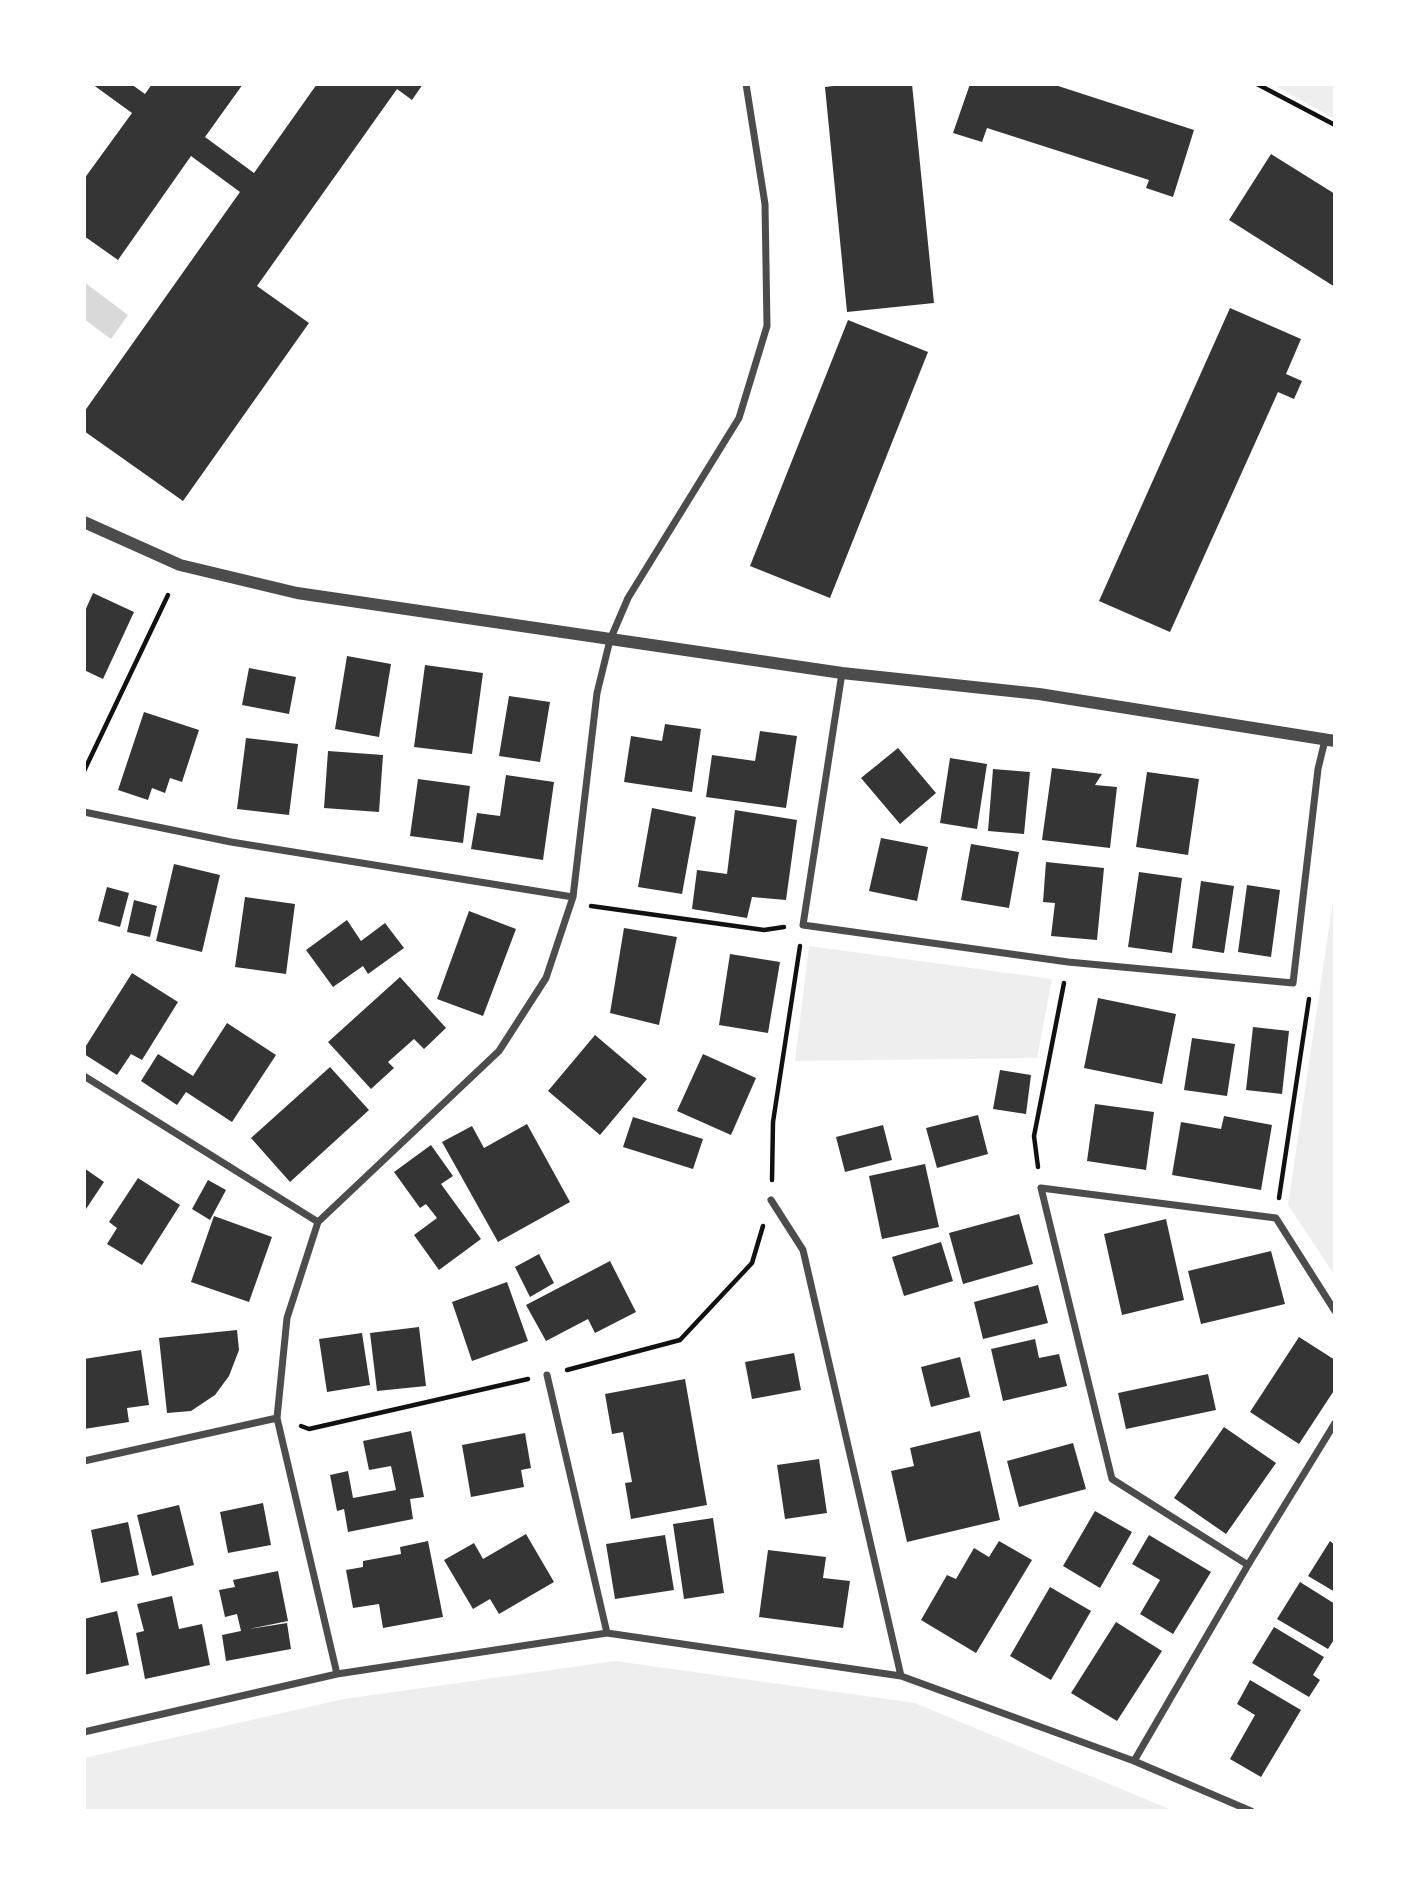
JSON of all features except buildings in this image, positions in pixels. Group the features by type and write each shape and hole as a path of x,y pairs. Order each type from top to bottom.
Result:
{"street":[{"path":"337,1674 277,1418 287,1318 318,1222 499,1051 546,978 573,897 597,693 610,640 628,598 740,418 767,326 765,204 746,84"},
{"path":"84,522 180,565 297,593 842,673 1039,694 1330,741 1318,769 1293,983 1068,962 803,925 842,673"},
{"path":"84,812 231,842 573,897"},
{"path":"84,1076 318,1222"},
{"path":"1248,1564 1112,1479 1041,1188 1276,1217 1335,1311"},
{"path":"771,1200 803,1250 901,1676"},
{"path":"547,1375 607,1633"},
{"path":"84,1461 277,1418"},
{"path":"1133,1761 1248,1564 1335,1423"},
{"path":"84,1732 337,1674 607,1633 901,1676 1133,1761 1251,1811"}],"path":[{"path":"1257,84 1267,86 1335,125"},
{"path":"84,771 168,595"},
{"path":"277,1418 309,1429 547,1375 680,1340 752,1262 771,1200 773,1122 803,925 764,930 591,906 573,897"},
{"path":"1041,1188 1034,1136 1068,962"},
{"path":"1276,1217 1311,987"}],"shaded area":[{"path":"1278,84 1335,84 1335,119 1277,87"},
{"path":"84,282 128,315 111,339 84,319"},
{"path":"1335,887 1335,1276 1288,1205"},
{"path":"809,946 1052,979 1037,1058 795,1061"},
{"path":"615,1661 915,1703 1174,1811 84,1811 84,1758 344,1699"}]}
